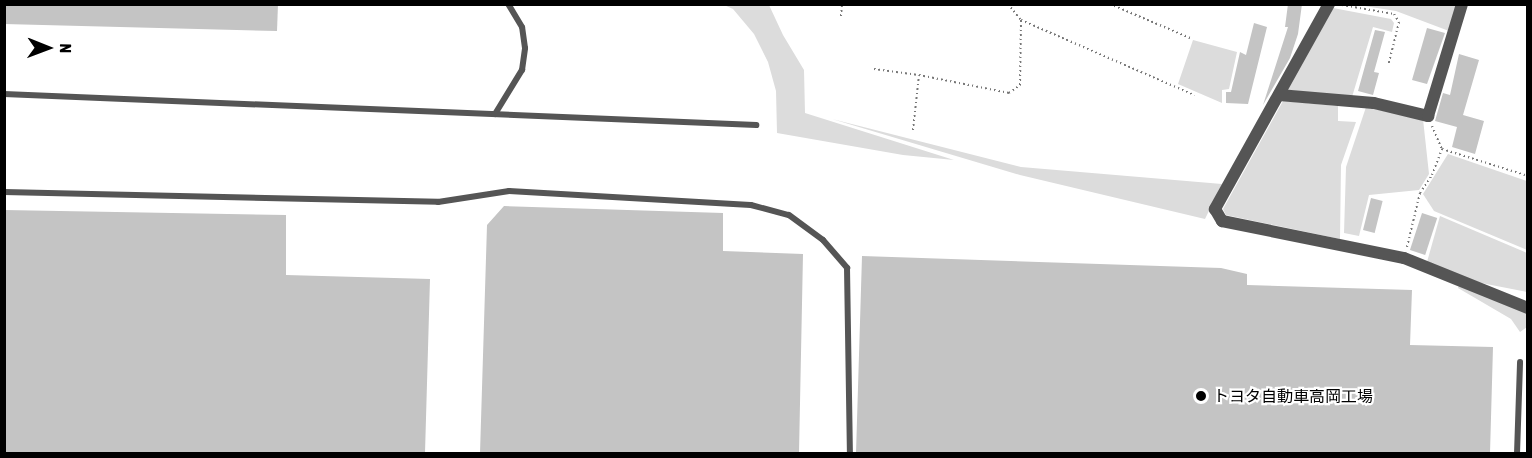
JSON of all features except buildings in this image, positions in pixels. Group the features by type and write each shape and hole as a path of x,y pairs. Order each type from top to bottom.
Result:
{"street":[{"path":"1329,4 1215,209 1222,220 1404,258 1527,308"},
{"path":"1279,94 1374,103 1428,116 1462,4"}],"lane":[{"path":"495,114 522,70 525,48 522,27 508,4"},
{"path":"4,94 323,109 756,125"},
{"path":"4,192 438,202 509,191 751,205 789,215 823,240 847,268 850,453"},
{"path":"1517,453 1520,362"}],"path":[{"path":"841,16 842,4"},
{"path":"1008,4 1021,20 1194,95"},
{"path":"1110,4 1190,38"},
{"path":"1336,4 1394,14 1399,22 1388,66"},
{"path":"874,69 920,75 1009,93 1020,85 1021,20"},
{"path":"913,130 920,75"},
{"path":"1404,258 1420,193 1432,175 1442,148 1428,116"},
{"path":"1442,148 1527,176"}],"shaded area":[{"path":"724,5 769,5 783,35 804,70 805,113 954,160 903,155 777,133 776,91 768,62 754,34 733,9"},
{"path":"1358,5 1457,5 1449,31 1396,11"},
{"path":"1333,8 1391,19 1394,23 1392,32 1373,27 1352,97 1287,90"},
{"path":"1193,40 1237,52 1229,89 1222,90 1222,103 1178,84"},
{"path":"1283,101 1338,106 1338,121 1356,122 1341,165 1340,239 1226,215 1223,209"},
{"path":"1366,107 1423,119 1429,174 1419,190 1369,195 1359,236 1344,233 1346,167"},
{"path":"832,119 1021,167 1222,184 1205,219 1020,175"},
{"path":"1448,154 1527,181 1527,250 1434,211 1423,194"},
{"path":"1440,216 1527,253 1527,292 1471,281 1427,262"},
{"path":"1459,285 1527,311 1527,327 1520,332 1511,319 1458,288"}],"place":[{"name":"トヨタ自動車高岡工場","path":"1201,396"}]}
